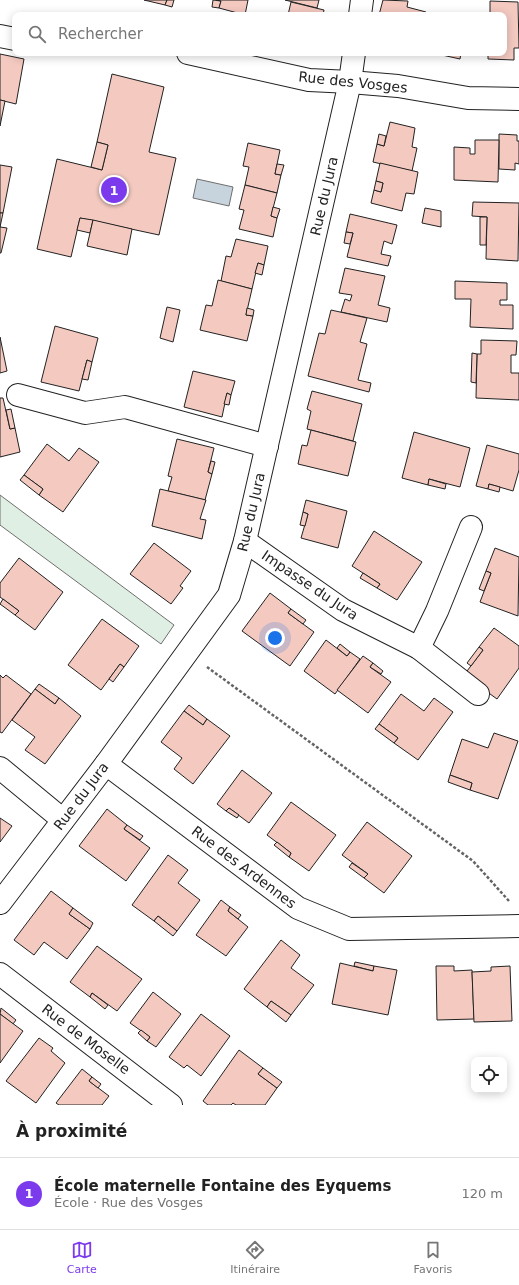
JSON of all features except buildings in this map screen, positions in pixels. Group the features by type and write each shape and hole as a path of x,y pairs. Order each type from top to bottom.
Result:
{"street":[{"path":"360,12 362,0"},
{"path":"0,36 12,38"},
{"name":"Rue des Vosges","path":"201,56 309,80 398,86 468,98 519,100"},
{"name":"Rue du Jura","path":"0,903 106,764 229,595 245,541 267,446 350,82 354,56"},
{"path":"18,395 85,412 125,407 267,446"},
{"path":"419,648 438,611 471,526"},
{"name":"Impasse du Jura","path":"245,541 343,610 419,648 478,694"},
{"name":"Rue des Ardennes","path":"106,764 298,908 349,929 516,916"},
{"path":"0,768 63,820"},
{"name":"Rue de Moselle","path":"0,974 171,1105"}],"path":[{"path":"188,652 473,861 516,916"}],"green space":[{"path":"0,495 174,625 161,644 0,525"}],"shaded area":[{"path":"197,179 233,187 229,206 193,198"}],"place":[{"name":"École maternelle Fontaine des Eyquems","path":"114,190"}]}
